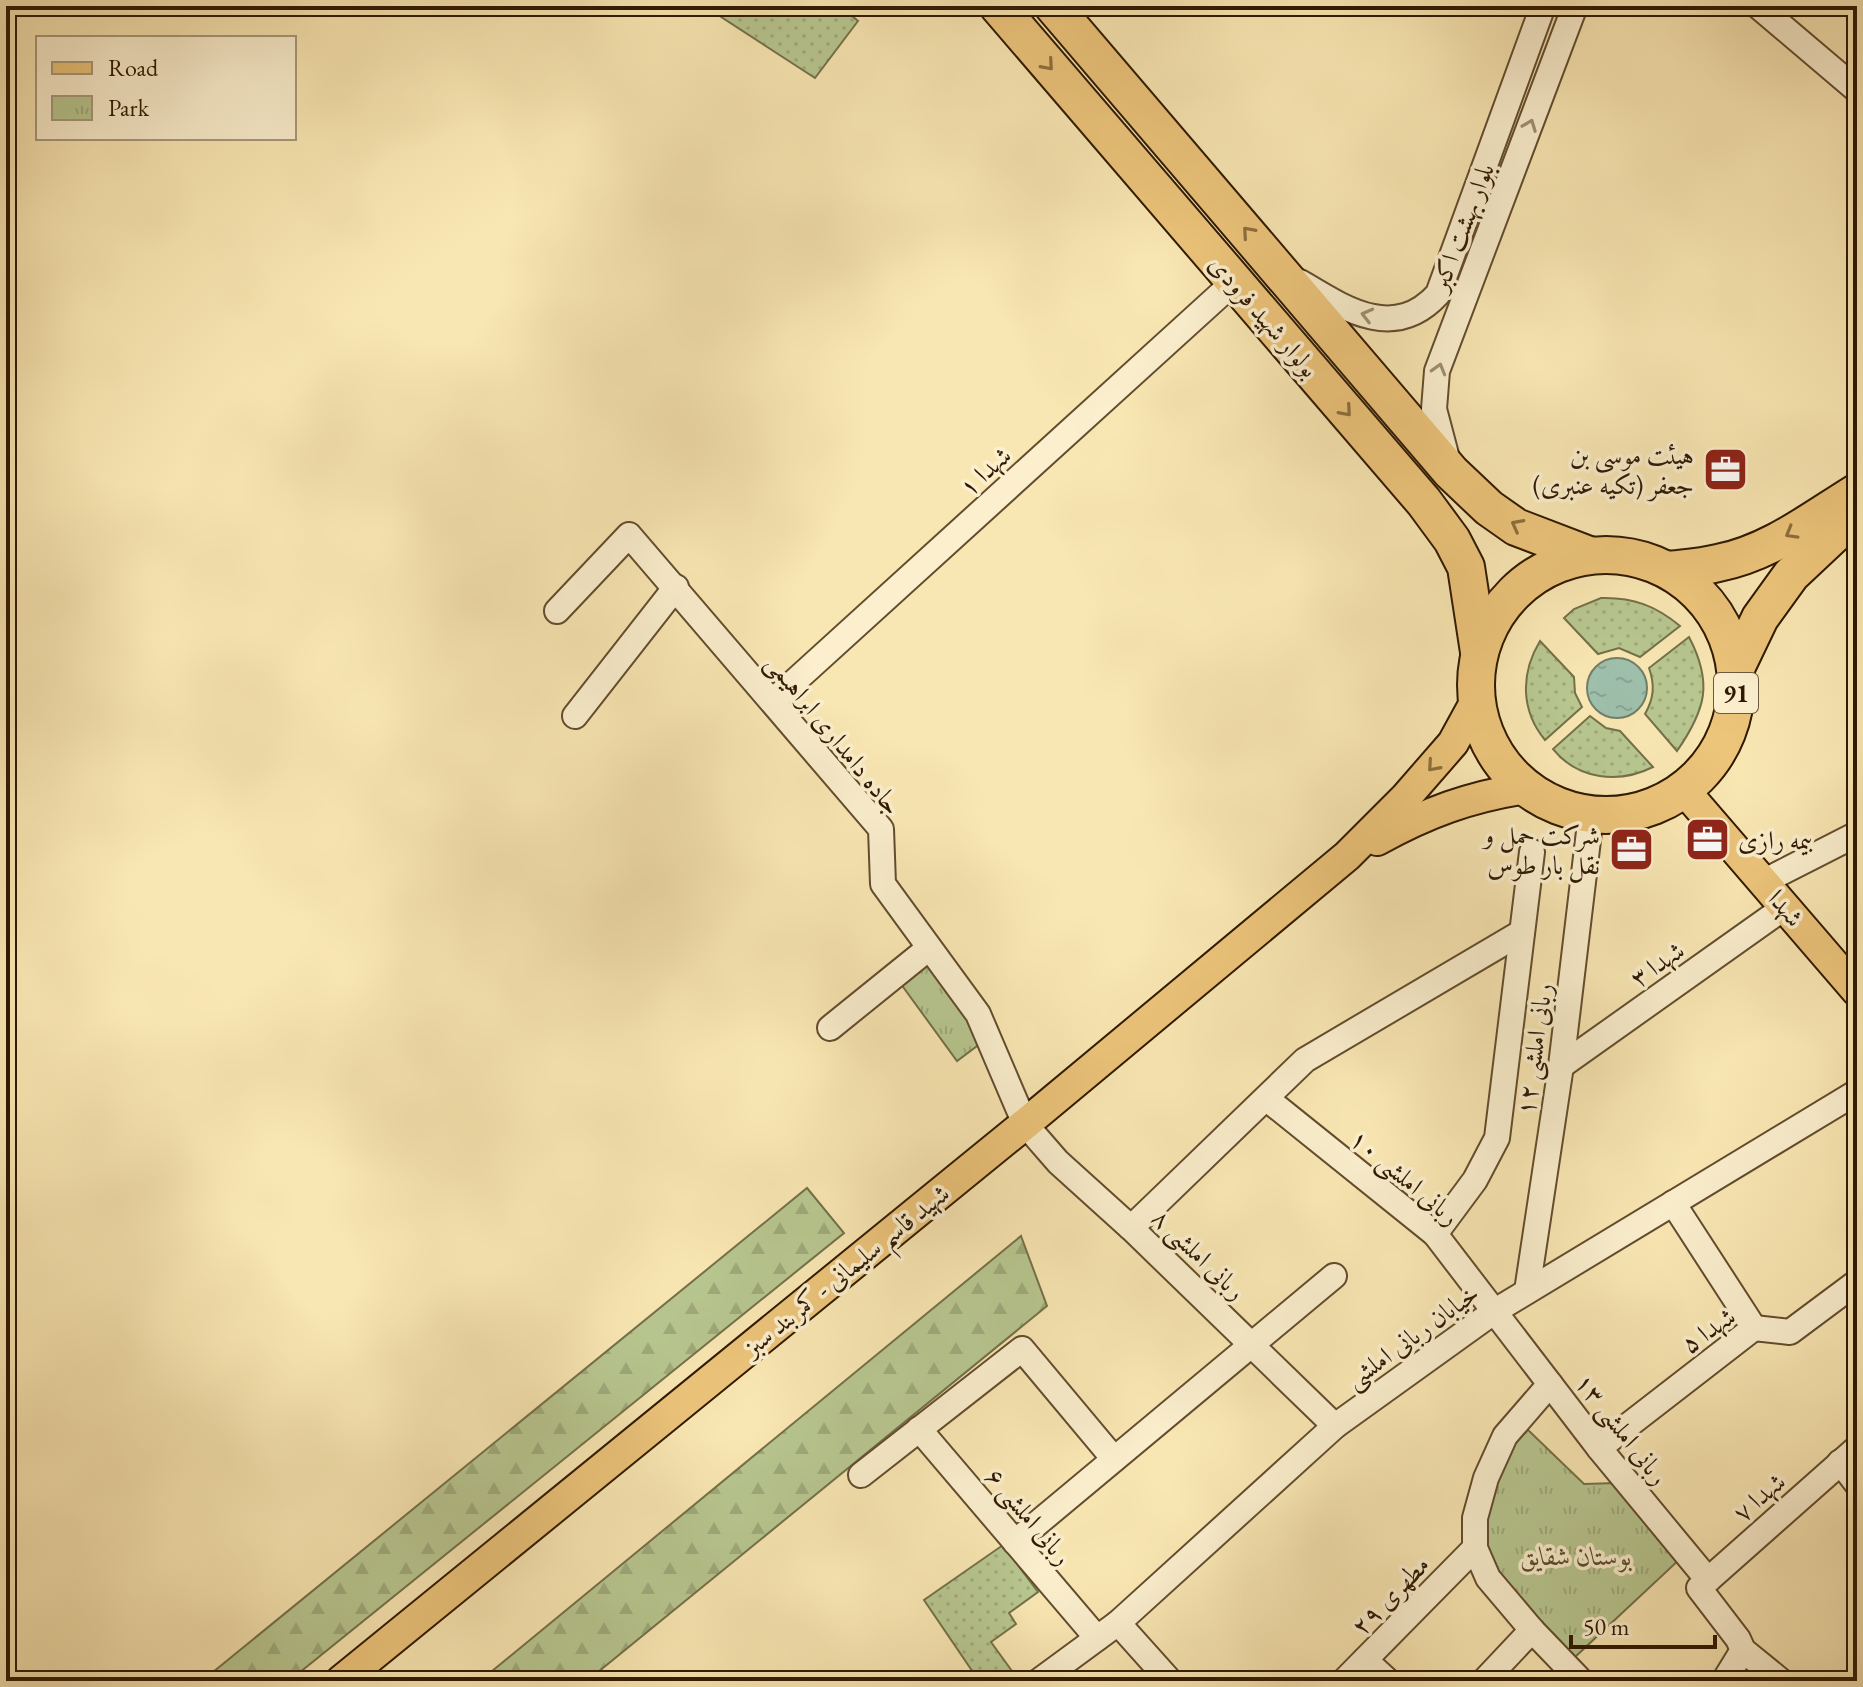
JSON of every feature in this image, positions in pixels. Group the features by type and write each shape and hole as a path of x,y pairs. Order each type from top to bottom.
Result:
{"highway":[{"name":"بولوار شهید فرودی","path":"998,6 1424,502 1452,540 1466,567 1479,652"},
{"name":"بولوار شهید فرودی","path":"1053,6 1451,472 1489,508 1516,527 1589,555"},
{"name":"91","path":"1668,570 1719,563 1755,552 1793,533 1857,492"},
{"name":"91","path":"1736,668 1760,618 1791,575 1857,513"},
{"name":"91","path":"1589,555 1630,556 1668,570 1694,587 1714,611 1729,638 1736,668 1736,703 1727,736 1709,766 1684,790 1655,806 1624,814 1591,815 1557,806 1526,788 1502,764 1484,734 1476,701 1475,676 1479,652 1495,616 1519,587 1552,566 1589,555"}],"main road":[{"path":"1347,856 1406,797 1453,743 1476,701"},
{"path":"1347,856 1423,815 1487,794 1526,788"},
{"name":"شهدا","path":"1684,790 1857,991"},
{"name":"شهید قاسم سلیمانی - کمربند سبز","path":"341,1681 1025,1124 1347,856"}],"street":[{"name":"بلوار بهشت اکبر","path":"1280,270 1344,309 1375,319 1407,316 1425,307 1438,294 1543,6"},
{"name":"بلوار بهشت اکبر","path":"1451,472 1434,409 1437,371 1575,6"},
{"path":"1758,6 1857,90"},
{"name":"شهدا ۱","path":"773,701 1234,282"},
{"name":"جاده دامداری ابراهیمی","path":"557,611 629,535 881,829 883,884 978,1014 1025,1124"},
{"path":"575,716 676,587"},
{"name":"ربانی املشی ۱۲","path":"1527,1291 1561,1066 1591,815"},
{"path":"1763,882 1857,834"},
{"path":"1435,1234 1475,1180 1497,1138 1532,852"},
{"name":"شهدا ۳","path":"1561,1066 1785,907"},
{"path":"1131,1228 1305,1060 1522,932"},
{"path":"830,1028 929,948"},
{"name":"خیابان ربانی املشی","path":"1039,1681 1118,1623 1335,1426 1495,1311 1857,1092"},
{"name":"ربانی املشی ۱۰","path":"1267,1099 1435,1234 1495,1311"},
{"name":"ربانی املشی ۸","path":"1025,1124 1058,1162 1131,1228 1335,1426"},
{"path":"1673,1203 1754,1328"},
{"path":"1015,1542 1334,1276"},
{"name":"شهدا ۵","path":"1599,1448 1754,1328 1790,1332 1857,1282"},
{"name":"ربانی املشی ۱۳","path":"1495,1311 1703,1584 1743,1650 1781,1681"},
{"path":"861,1475 1022,1349 1114,1459"},
{"path":"1550,1384 1505,1436 1492,1464 1475,1518 1475,1548 1488,1578 1581,1681"},
{"name":"ربانی املشی ۶","path":"919,1429 1097,1638"},
{"path":"1849,1455 1857,1484"},
{"name":"شهدا ۷","path":"1703,1584 1849,1455"},
{"name":"مطهری ۲۹","path":"1344,1681 1475,1548"},
{"path":"1118,1623 1170,1681"},
{"path":"1484,1681 1532,1630"},
{"path":"1724,1681 1743,1650"},
{"path":"1365,1660 1388,1681"}],"green space":[{"path":"673,6 840,6 858,21 815,78 718,15"},
{"path":"1601,598 1644,604 1680,626 1640,657 1619,648 1598,654 1564,618 1574,609"},
{"path":"1689,637 1701,668 1703,696 1694,722 1677,751 1645,714 1653,691 1649,668"},
{"path":"1540,641 1574,677 1575,693 1582,707 1545,740 1531,717 1526,692 1529,666"},
{"path":"1590,716 1606,728 1620,731 1653,767 1627,776 1600,776 1587,773 1563,759 1553,749"},
{"path":"926,960 985,1040 957,1061 898,980"},
{"path":"807,1188 844,1233 289,1681 202,1681"},
{"path":"1021,1236 1047,1306 587,1681 480,1681"},
{"name":"بوستان شقایق","path":"1526,1428 1584,1484 1617,1483 1681,1558 1575,1657 1490,1571 1484,1520 1502,1459"},
{"path":"1003,1545 1038,1592 1009,1613 1016,1624 991,1642 1017,1678 1013,1681 979,1681 924,1600"}],"water":[{"path":"1617,658 1628,660 1638,667 1645,677 1645,699 1638,709 1628,716 1617,718 1606,716 1596,709 1589,699 1587,688 1589,677 1596,667 1606,660"}],"place":[{"name":"هيئت موسی بن جعفر (تکیه عنبری)","path":"1725,470"},
{"name":"بیمه رازی","path":"1707,840"},
{"name":"شرکت حمل و نقل بار طوس","path":"1631,850"}]}
